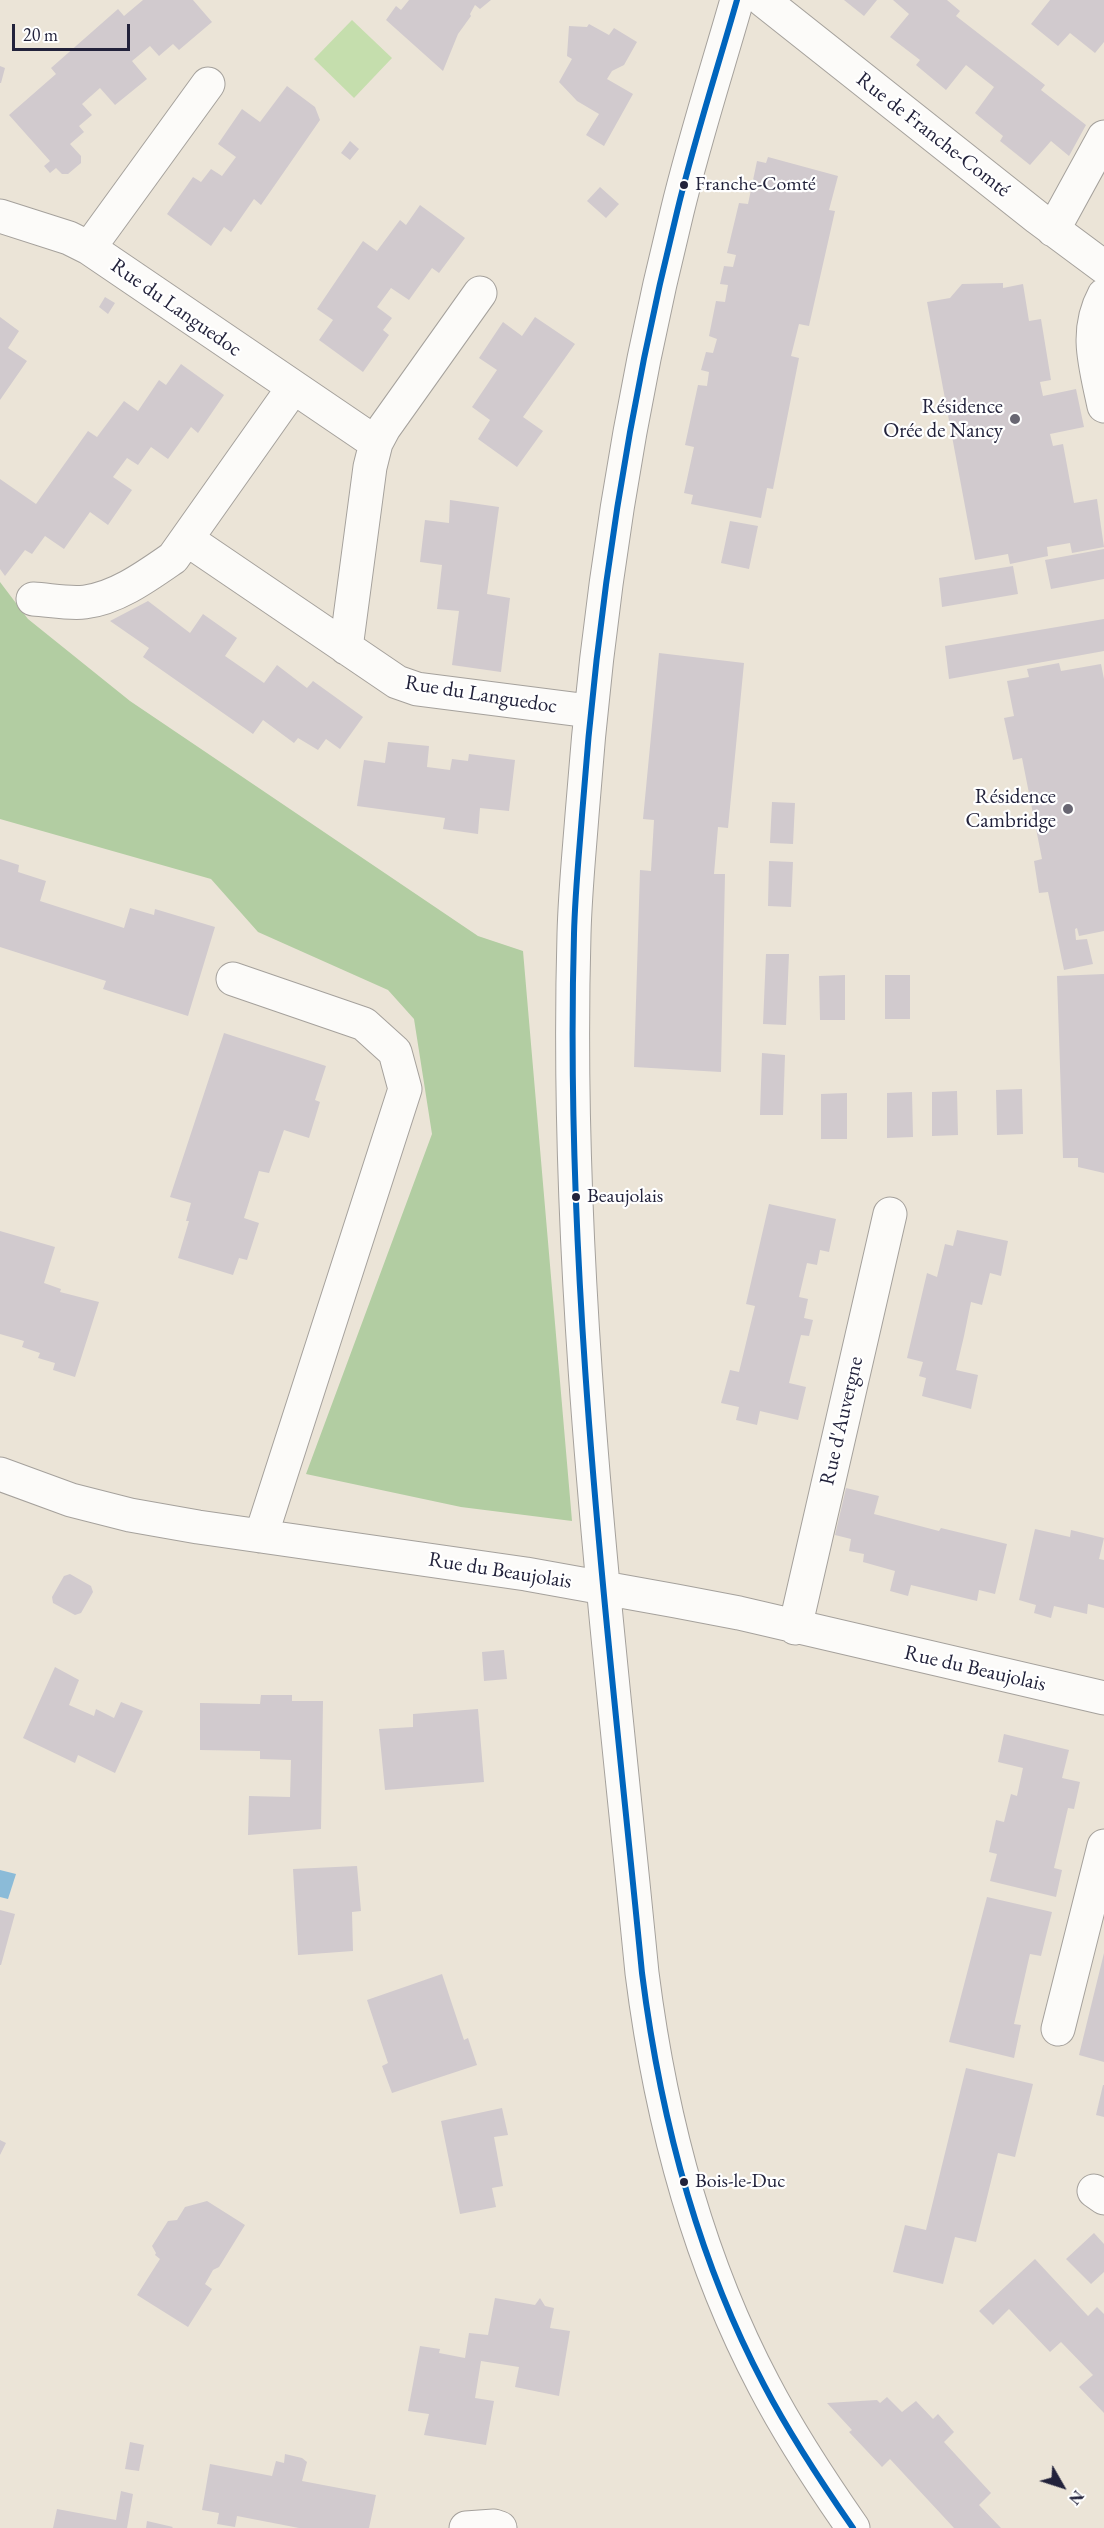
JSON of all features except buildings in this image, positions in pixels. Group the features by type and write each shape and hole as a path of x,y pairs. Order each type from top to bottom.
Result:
{"street":[{"path":"737,0 678,205 642,370 618,502 590,711 574,928 573,1152 585,1391 647,2014 656,2071 681,2172 718,2286 764,2385 819,2480 853,2528"},
{"name":"Rue de Franche-Comté","path":"763,0 1053,230 1104,267"},
{"name":"Rue du Languedoc","path":"89,248 208,84"},
{"path":"1053,230 1104,136"},
{"name":"Rue du Languedoc","path":"0,216 69,238 89,248 376,443"},
{"path":"346,648 370,467 376,443 384,428 480,293"},
{"path":"1104,295 1095,310 1093,330 1094,353 1104,406"},
{"path":"33,599 84,602 107,597 150,574 173,558 188,540 293,388"},
{"name":"Rue du Languedoc","path":"188,540 397,682 417,689 590,711"},
{"path":"233,979 364,1024 395,1052 405,1089 261,1536"},
{"name":"Rue d'Auvergne","path":"795,1628 890,1214"},
{"name":"Rue du Beaujolais","path":"0,1474 71,1500 130,1515 526,1574 739,1613 795,1628 1104,1698"},
{"path":"1058,2029 1104,1846"},
{"path":"466,2528 494,2526 500,2528"}],"green space":[{"path":"352,20 392,58 354,98 314,59"},
{"path":"0,582 28,619 130,701 478,936 523,951 572,1521 461,1507 306,1474 432,1134 414,1019 388,990 258,932 211,879 0,819"}],"water":[{"path":"0,1870 16,1874 8,1899 0,1897"}],"transit line":[{"path":"737,0 691,159 659,286 629,436 606,587 588,739 575,904 573,1064 576,1194 582,1324 603,1584 642,1973 659,2079 685,2185 701,2236 740,2337 784,2422 853,2528"}],"place":[{"name":"Franche-Comté","path":"684,185"},
{"name":"Résidence Orée de Nancy","path":"1015,419"},
{"name":"Résidence Cambridge","path":"1068,809"},
{"name":"Beaujolais","path":"576,1197"},
{"name":"Bois-le-Duc","path":"684,2182"}]}
